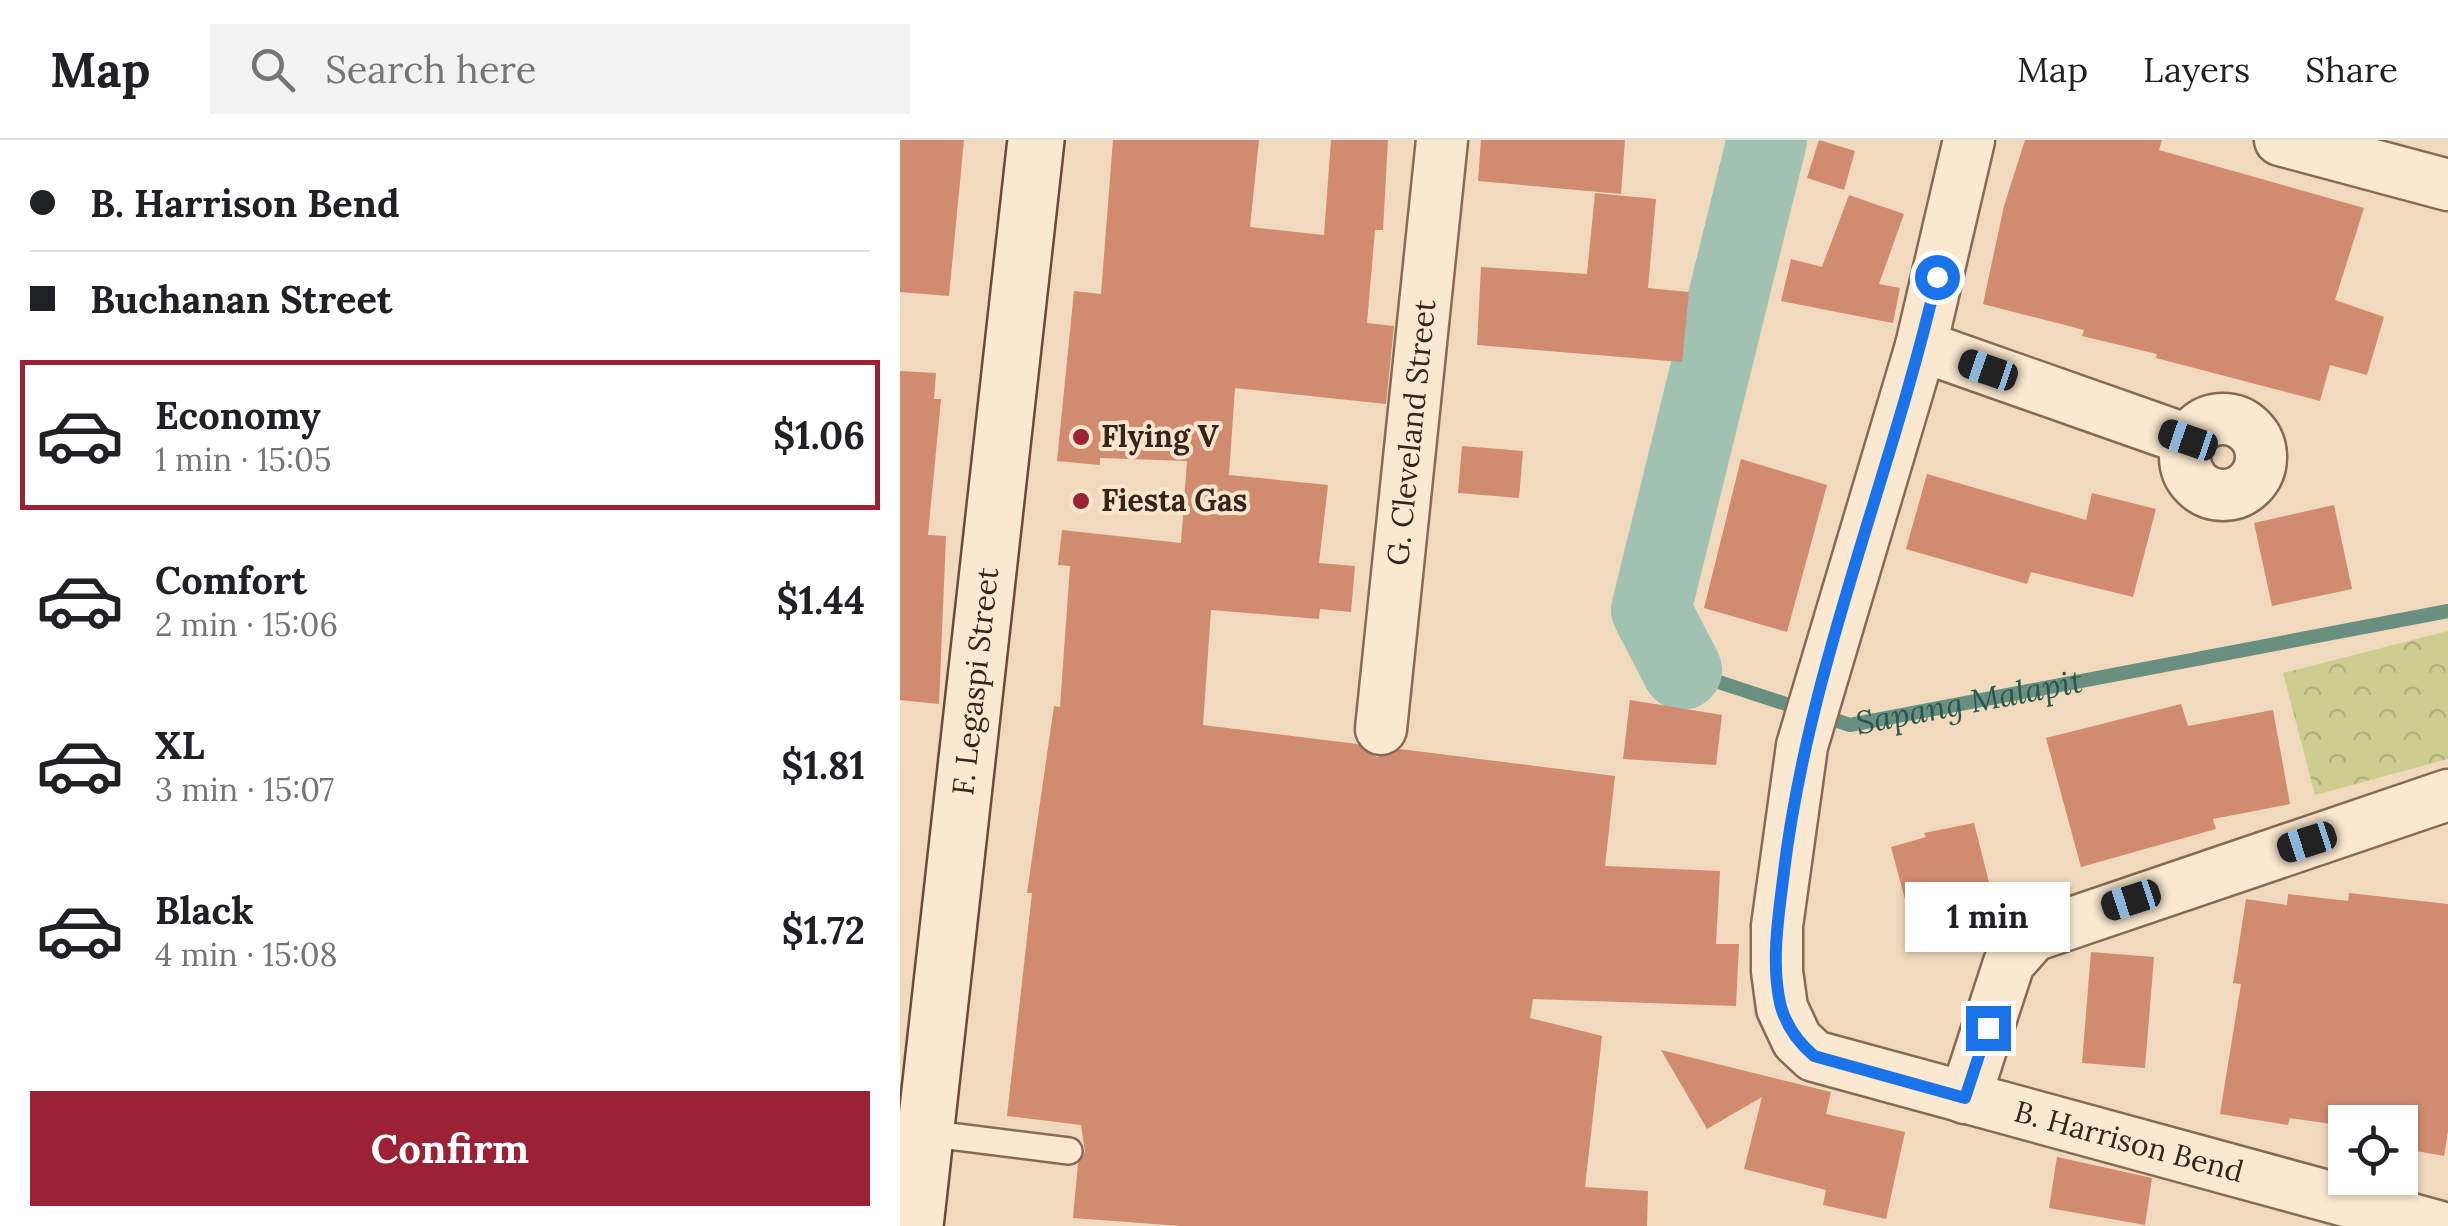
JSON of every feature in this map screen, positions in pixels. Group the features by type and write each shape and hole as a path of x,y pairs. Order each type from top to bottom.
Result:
{"main road":[{"name":"F. Legaspi Street","path":"915,1226 1036,140"}],"street":[{"name":"G. Cleveland Street","path":"1381,728 1442,140"},
{"name":"B. Harrison Bend","path":"1969,140 1920,346 1802,746 1777,926 1782,1008 1797,1040 1814,1056 2437,1226"},
{"path":"2280,140 2448,185"},
{"path":"1920,346 2188,440"},
{"path":"1965,1098 2009,963 2033,936 2448,795"}],"lane":[{"path":"926,1133 1069,1151"}],"green space":[{"path":"2448,631 2448,759 2315,795 2283,673"}],"building":[{"path":"900,140 964,140 949,296 900,292"},
{"path":"1113,140 1259,140 1250,227 1324,235 1331,140 1388,140 1383,230 1375,230 1367,323 1394,326 1386,404 1235,388 1229,475 1328,485 1319,563 1355,566 1351,612 1320,609 1319,619 1211,610 1203,725 1357,744 1377,757 1400,749 1615,776 1605,866 1720,871 1716,944 1739,944 1736,1006 1533,999 1530,1018 1602,1036 1585,1187 1648,1191 1647,1226 1181,1226 1073,1218 1078,1164 1085,1152 1081,1125 1007,1116 1032,893 1027,893 1054,706 1060,707 1070,566 1058,565 1062,530 1181,543 1187,461 1100,458 1100,465 1057,461 1074,291 1101,294"},
{"path":"1481,140 1625,140 1621,194 1478,181"},
{"path":"1819,140 1855,151 1844,190 1807,178"},
{"path":"2025,140 2162,140 2159,150 2364,208 2335,300 2384,317 2367,375 2330,365 2320,401 2156,358 2157,354 2082,336 2084,330 1983,304 2004,206"},
{"path":"1595,193 1656,199 1648,288 1689,292 1682,362 1477,345 1481,267 1587,274"},
{"path":"1849,195 1904,214 1879,284 1900,288 1893,323 1781,301 1791,259 1822,267"},
{"path":"900,371 936,373 934,399 941,399 928,535 946,536 939,704 900,700"},
{"path":"1462,446 1523,451 1519,498 1458,493"},
{"path":"1741,459 1827,485 1787,632 1704,608"},
{"path":"1927,474 2086,520 2092,493 2156,509 2133,597 2031,572 2027,584 1906,549"},
{"path":"2334,505 2352,589 2272,606 2254,523"},
{"path":"1630,700 1722,715 1716,765 1623,759"},
{"path":"2181,704 2188,726 2273,710 2290,804 2213,819 2216,829 2081,867 2046,738"},
{"path":"1974,823 1995,906 1913,929 1891,847 1926,837 1924,833"},
{"path":"2349,893 2448,904 2448,1131 2444,1156 2418,1151 2418,1105 2328,1105 2328,1124 2290,1118 2288,1125 2220,1114 2241,984 2233,983 2246,899 2287,905 2288,894 2348,901"},
{"path":"2091,952 2154,957 2145,1068 2082,1063"},
{"path":"1661,1050 1831,1092 1826,1114 1905,1132 1886,1219 1823,1205 1826,1190 1744,1169 1762,1097 1707,1129"},
{"path":"2057,1157 2152,1178 2145,1225 2049,1208"}],"waterway":[{"name":"Sapang Malapit","path":"1682,670 1651,610 1767,140"},
{"name":"Sapang Malapit","path":"1682,670 1850,725 2448,611"}],"place":[{"name":"Flying V","path":"1081,437"},
{"name":"Fiesta Gas","path":"1081,501"}],"route":[{"path":"1937,277 1802,746 1777,926 1777,971 1782,1008 1797,1040 1814,1056 1965,1098 1988,1028"}]}
